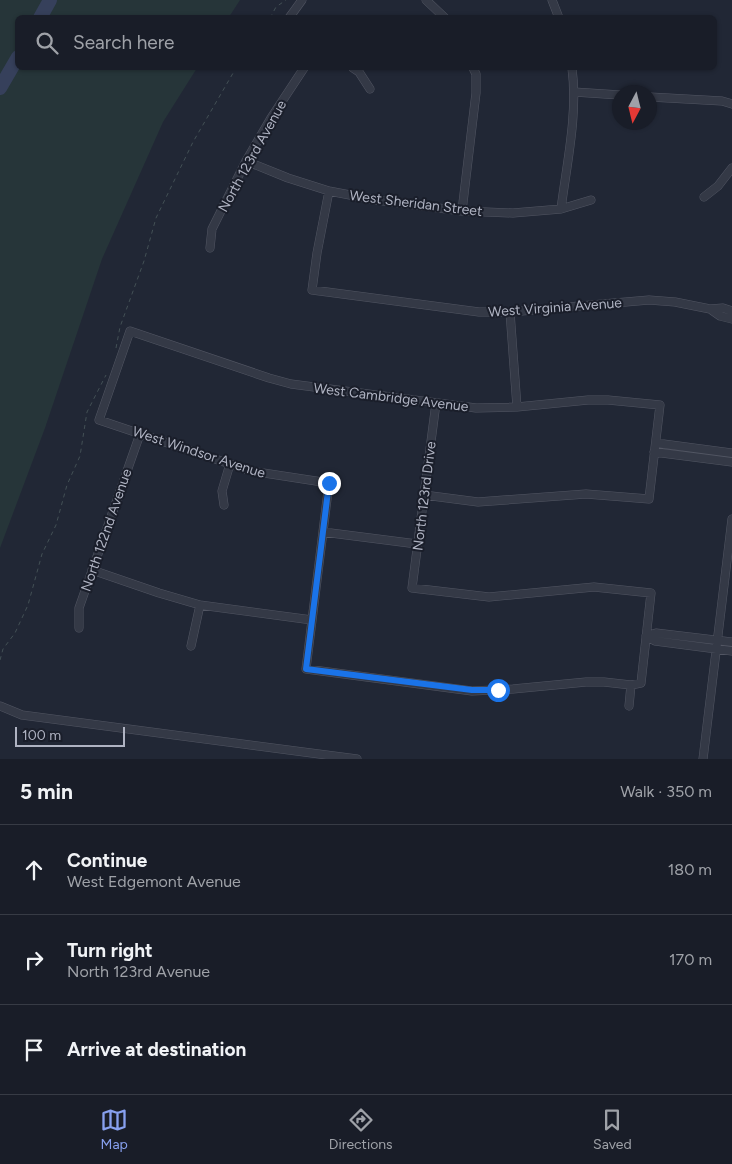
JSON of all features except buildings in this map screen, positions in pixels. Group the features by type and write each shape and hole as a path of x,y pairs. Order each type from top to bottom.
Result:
{"street":[{"path":"291,15 302,0"},
{"path":"426,0 442,15"},
{"path":"552,0 558,15"},
{"name":"North 123rd Avenue","path":"210,248 212,229 246,161 271,118 303,70"},
{"path":"356,70 370,88"},
{"path":"462,212 476,93 476,74 474,70"},
{"path":"561,209 574,113 572,70"},
{"path":"574,92 612,94"},
{"path":"657,97 722,101 732,104"},
{"name":"West Sheridan Street","path":"246,161 288,178 329,191 376,200 462,212 505,213 561,209 591,200"},
{"path":"704,197 718,186 732,168"},
{"name":"West Virginia Avenue","path":"329,191 312,290 467,310 510,312 649,300 675,302 710,309 723,308 732,311"},
{"name":"West Virginia Avenue","path":"710,309 720,316 732,319"},
{"path":"510,312 517,407"},
{"name":"West Cambridge Avenue","path":"100,420 130,331 281,382 476,408 517,407 588,400 660,405 656,442"},
{"name":"North 123rd Drive","path":"436,403 412,588 489,597 594,588 651,593 646,636"},
{"name":"West Windsor Avenue","path":"100,420 263,474 329,483 323,532"},
{"name":"North 122nd Avenue","path":"79,628 79,608 140,434"},
{"path":"424,495 478,502 586,494 649,499 656,442 732,453"},
{"path":"654,452 732,462"},
{"path":"224,505 222,491 230,464"},
{"path":"703,759 732,519"},
{"path":"417,544 323,532 306,669 472,690 513,689 586,682 631,685 640,684 646,636 655,641 717,644 732,642"},
{"path":"92,570 200,605 312,620"},
{"path":"191,646 200,605"},
{"path":"717,644 732,651"},
{"path":"629,706 631,685"},
{"path":"0,706 22,715 357,759"}],"path":[{"path":"272,15 276,7 286,0"}],"shaded area":[{"path":"0,0 240,0 230,15 15,15 15,70 196,70 163,122 102,259 45,428 0,548"}],"waterway":[{"path":"42,15 50,0"},
{"path":"0,88 15,62"}],"route":[{"path":"329,483 306,669 472,690 498,690"}]}
